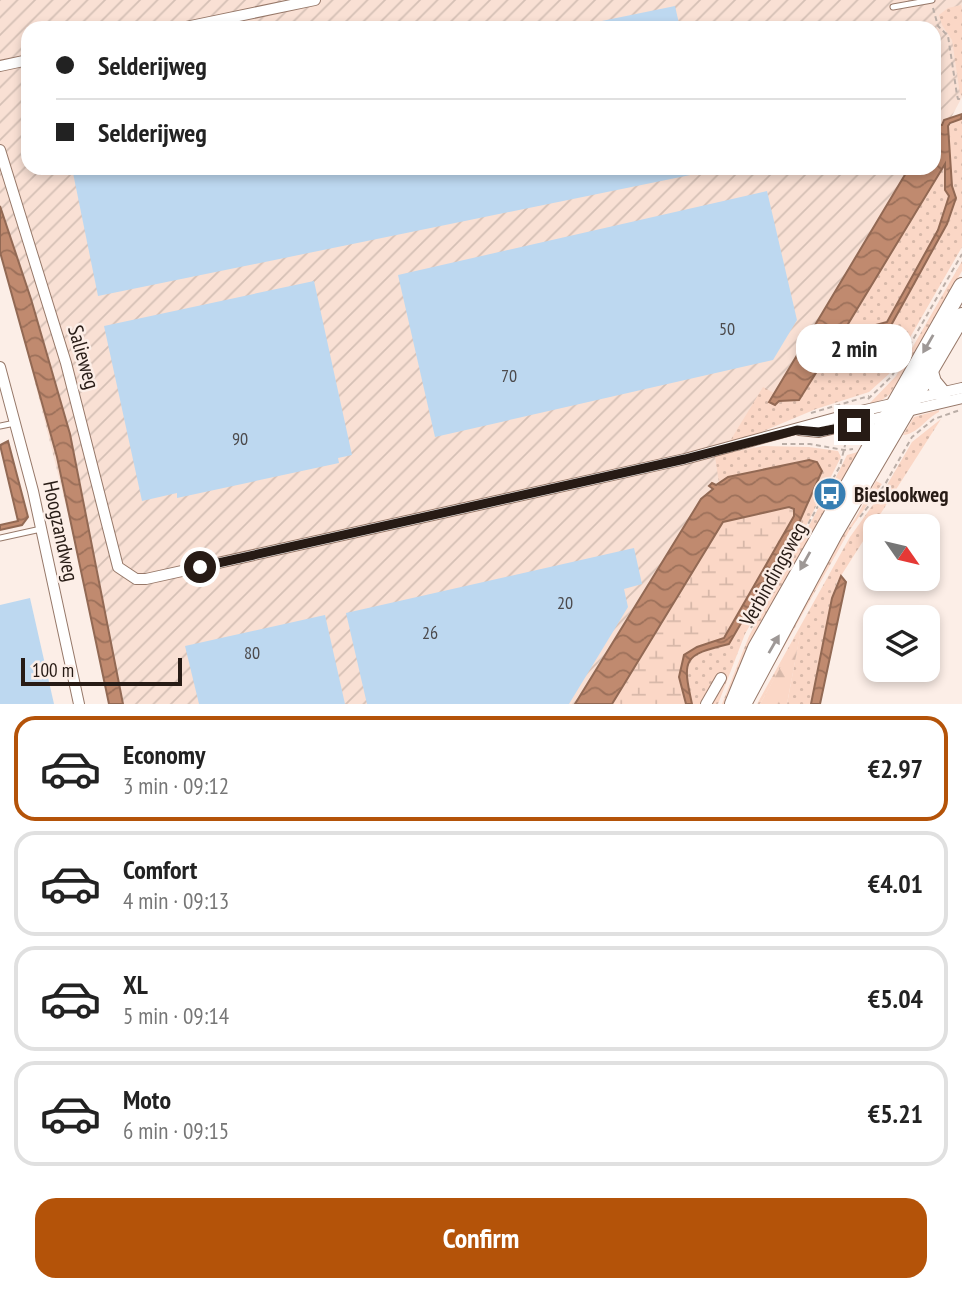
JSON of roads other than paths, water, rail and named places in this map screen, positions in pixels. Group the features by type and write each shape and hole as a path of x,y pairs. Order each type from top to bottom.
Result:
{"street":[{"path":"215,21 316,0"},
{"path":"0,66 21,62"},
{"name":"Salieweg","path":"0,150 66,363 118,567 135,579 146,579 685,459 797,430 858,419"},
{"name":"Verbindingsweg","path":"743,704 901,408 962,286"},
{"name":"Verbindingsweg","path":"733,704 756,648 874,440 930,372 962,316"},
{"name":"Hoogzandweg","path":"0,368 41,529 79,704"},
{"path":"930,372 933,382 942,393"},
{"path":"858,419 962,388"},
{"path":"858,419 901,408 962,398"},
{"path":"858,419 874,440"},
{"path":"706,704 721,678"}],"lane":[{"path":"893,6 932,0"},
{"path":"0,426 15,423"},
{"path":"0,538 41,529"}],"water":[{"path":"962,114 961,119 948,126 952,186 956,198 947,224 889,329 836,341 799,400 779,401 775,405 769,402 905,175 938,175 842,334 887,322 938,230 949,196 945,190 945,164 941,171 944,120"},
{"path":"0,206 31,299 70,434 123,704 109,704 57,457 0,252"},
{"path":"8,441 28,517 22,525 0,530 0,525 18,521 0,445"},
{"path":"809,460 817,462 822,471 798,525 729,644 702,652 690,661 687,677 692,704 686,704 679,677 684,655 697,647 724,638 794,516 794,509 789,507 723,522 612,704 575,704 701,499 713,489 709,486 728,477"},
{"path":"841,576 846,582 820,704 811,704 832,598"}],"place":[{"name":"Bieslookweg","path":"830,494"}]}
